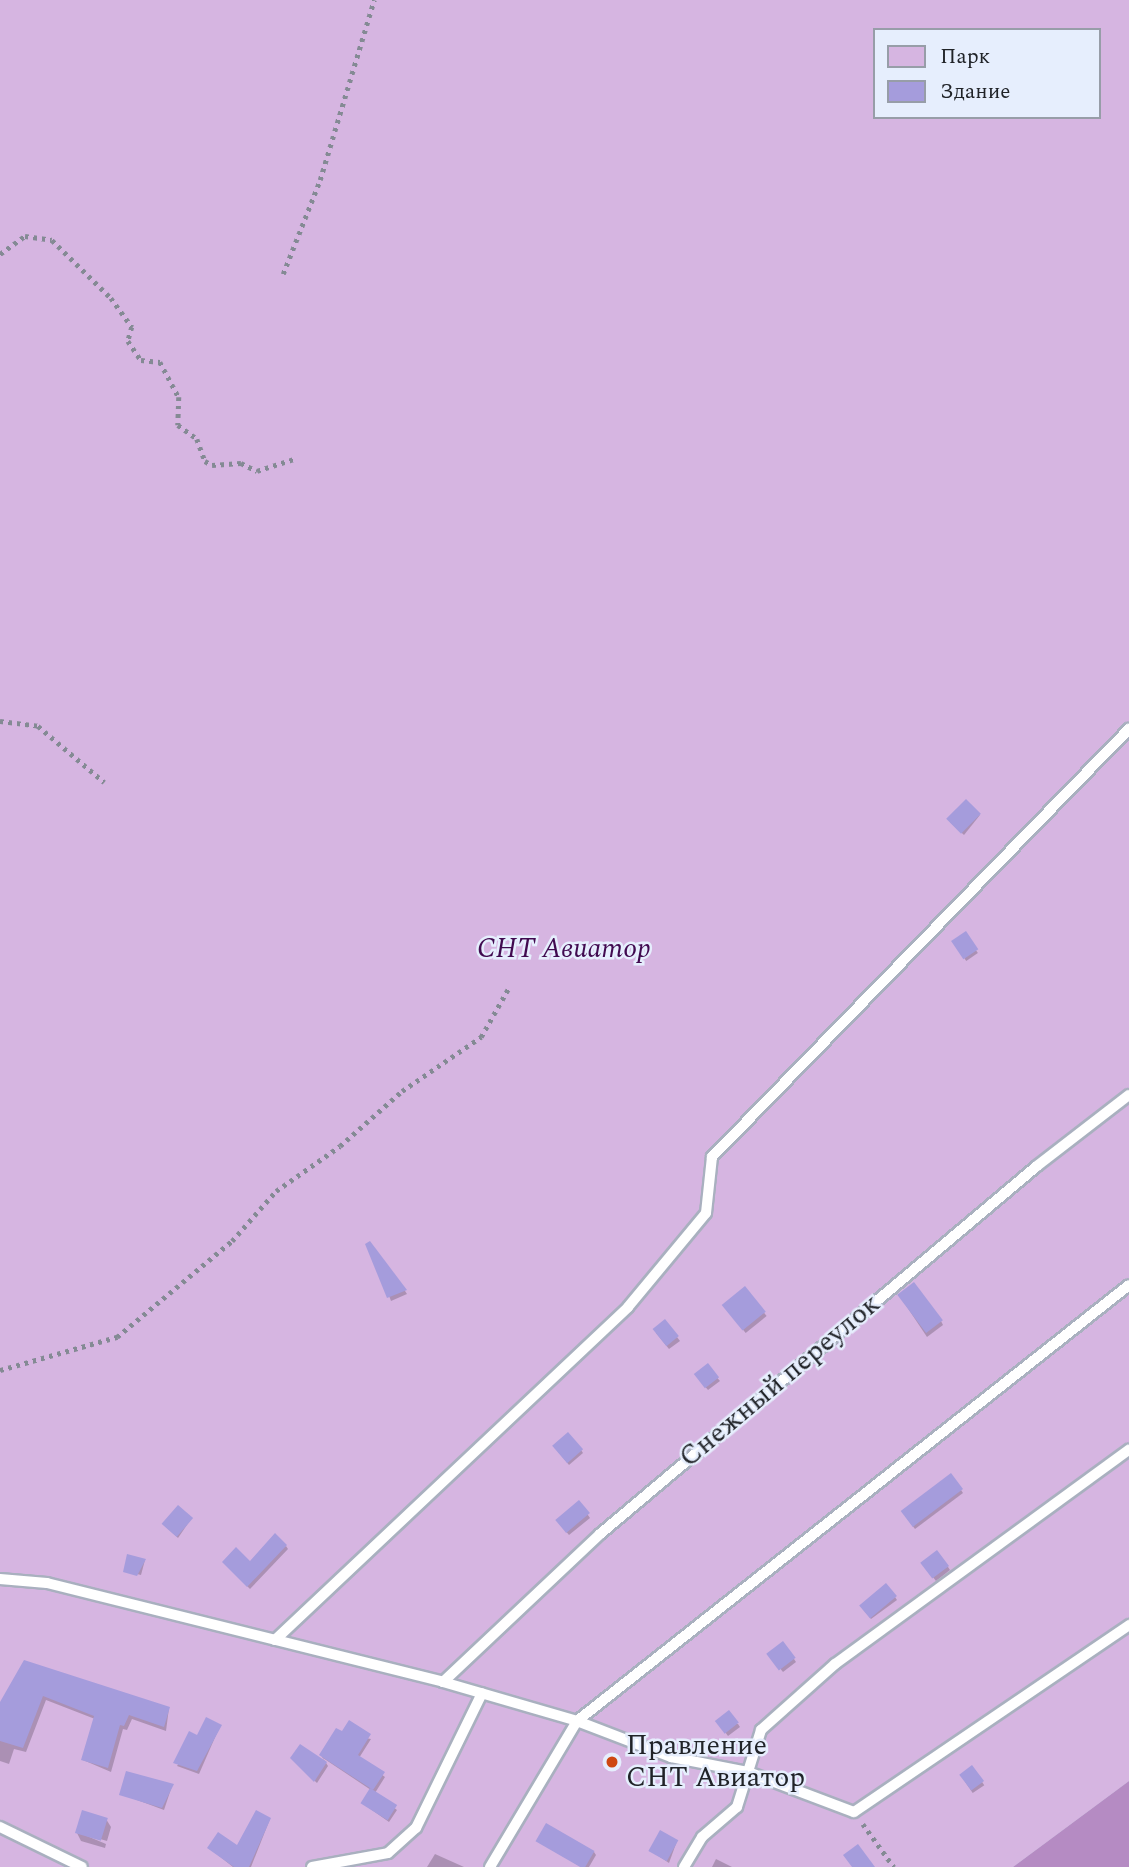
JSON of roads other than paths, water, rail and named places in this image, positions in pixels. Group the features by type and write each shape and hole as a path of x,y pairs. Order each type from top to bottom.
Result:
{"lane":[{"path":"275,1640 628,1307 706,1213 712,1157 1129,729"},
{"name":"Снежный переулок","path":"443,1682 600,1534 942,1245 1129,1095"},
{"path":"490,1867 577,1721 1129,1285"},
{"path":"684,1867 702,1837 737,1807 761,1730 835,1664 1129,1450"},
{"path":"0,1593 3,1579 47,1583 443,1682 577,1721 671,1757 748,1772 854,1812 1129,1625"},
{"path":"312,1867 388,1853 416,1828 482,1693"},
{"path":"0,1827 82,1867"}],"place":[{"name":"Правление СНТ Авиатор","path":"612,1762"}],"park label":[{"name":"СНТ Авиатор","path":"564,949"}]}
